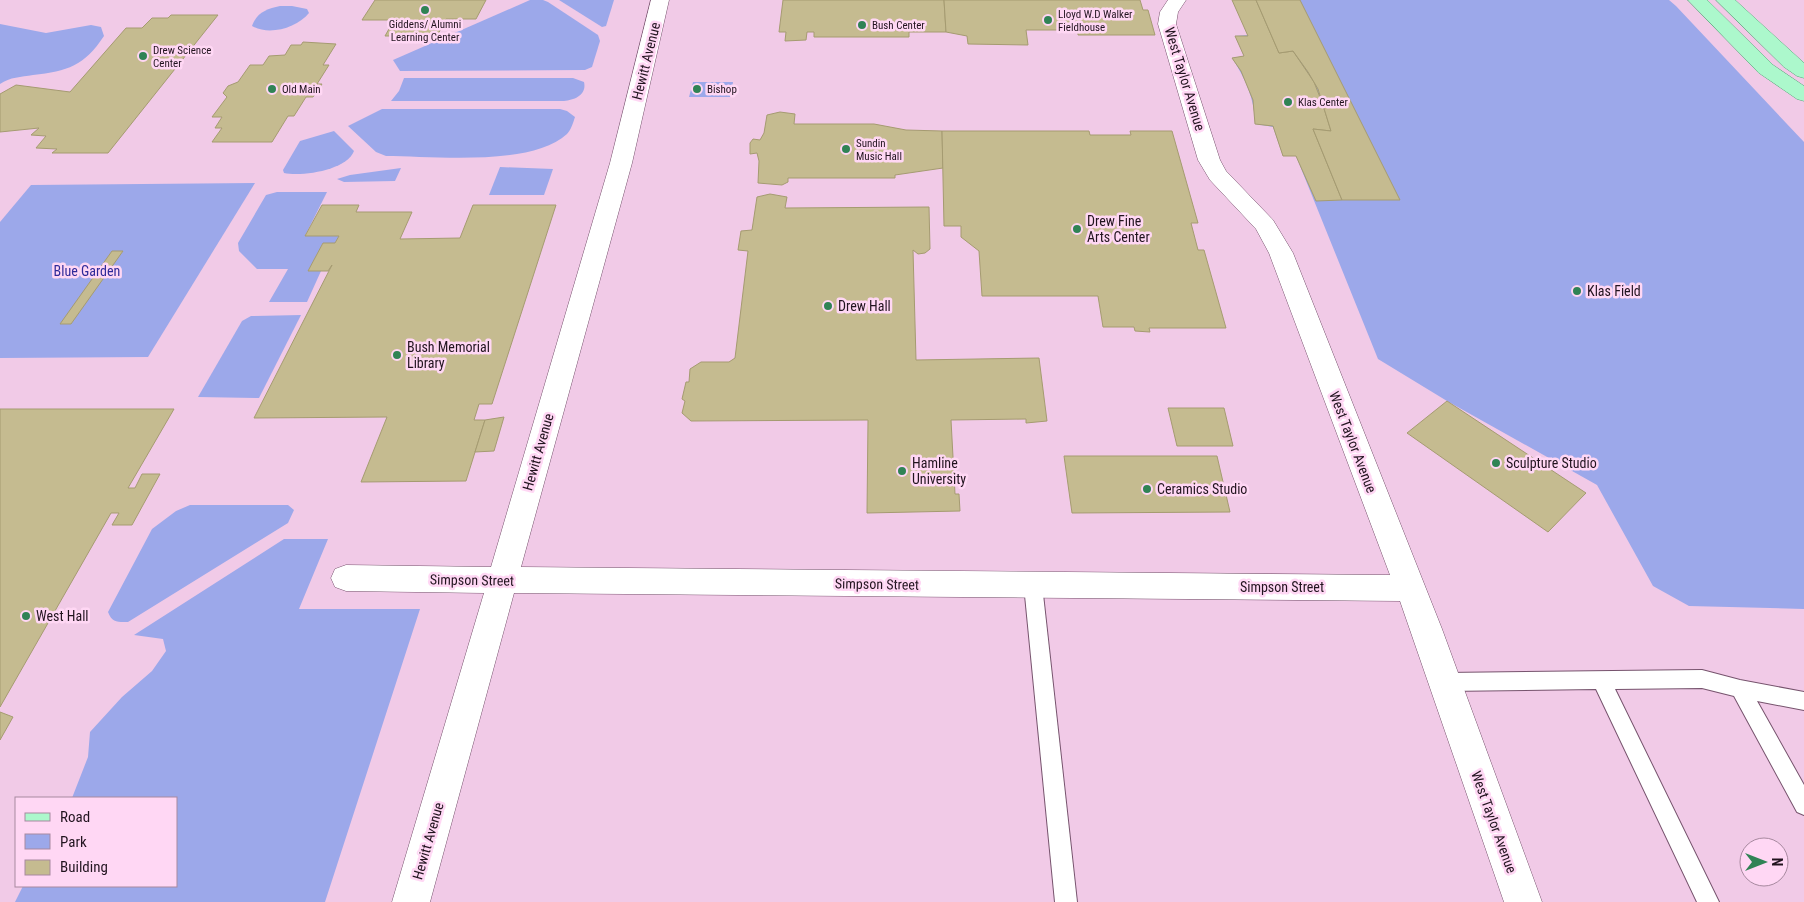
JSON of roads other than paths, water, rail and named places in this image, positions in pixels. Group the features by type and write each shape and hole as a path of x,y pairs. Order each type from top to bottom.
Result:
{"main road":[{"path":"1696,0 1766,69 1804,97"},
{"path":"1725,0 1791,63 1804,72"}],"street":[{"name":"Hewitt Avenue","path":"411,902 621,163 660,0"},
{"name":"West Taylor Avenue","path":"1178,0 1169,12 1167,24 1210,160 1218,174 1265,225 1281,253 1444,682 1523,902"},
{"name":"Simpson Street","path":"346,578 502,581 1408,588"}],"lane":[{"path":"1033,585 1066,902"},
{"path":"1444,682 1702,679 1740,689 1804,701"},
{"path":"1601,680 1708,902"},
{"path":"1740,689 1804,805"}],"place":[{"name":"Giddens/ Alumni Learning Center","path":"425,10"},
{"name":"Lloyd W.D Walker Fieldhouse","path":"1048,20"},
{"name":"Bush Center","path":"862,25"},
{"name":"Drew Science Center","path":"143,56"},
{"name":"Old Main","path":"272,89"},
{"name":"Bishop","path":"697,89"},
{"name":"Klas Center","path":"1288,102"},
{"name":"Sundin Music Hall","path":"846,149"},
{"name":"Drew Fine Arts Center","path":"1077,229"},
{"name":"Klas Field","path":"1577,291"},
{"name":"Drew Hall","path":"828,306"},
{"name":"Bush Memorial Library","path":"397,355"},
{"name":"Sculpture Studio","path":"1496,463"},
{"name":"Hamline University","path":"902,471"},
{"name":"Ceramics Studio","path":"1147,489"},
{"name":"West Hall","path":"26,616"}],"park label":[{"name":"Blue Garden","path":"87,271"}]}
